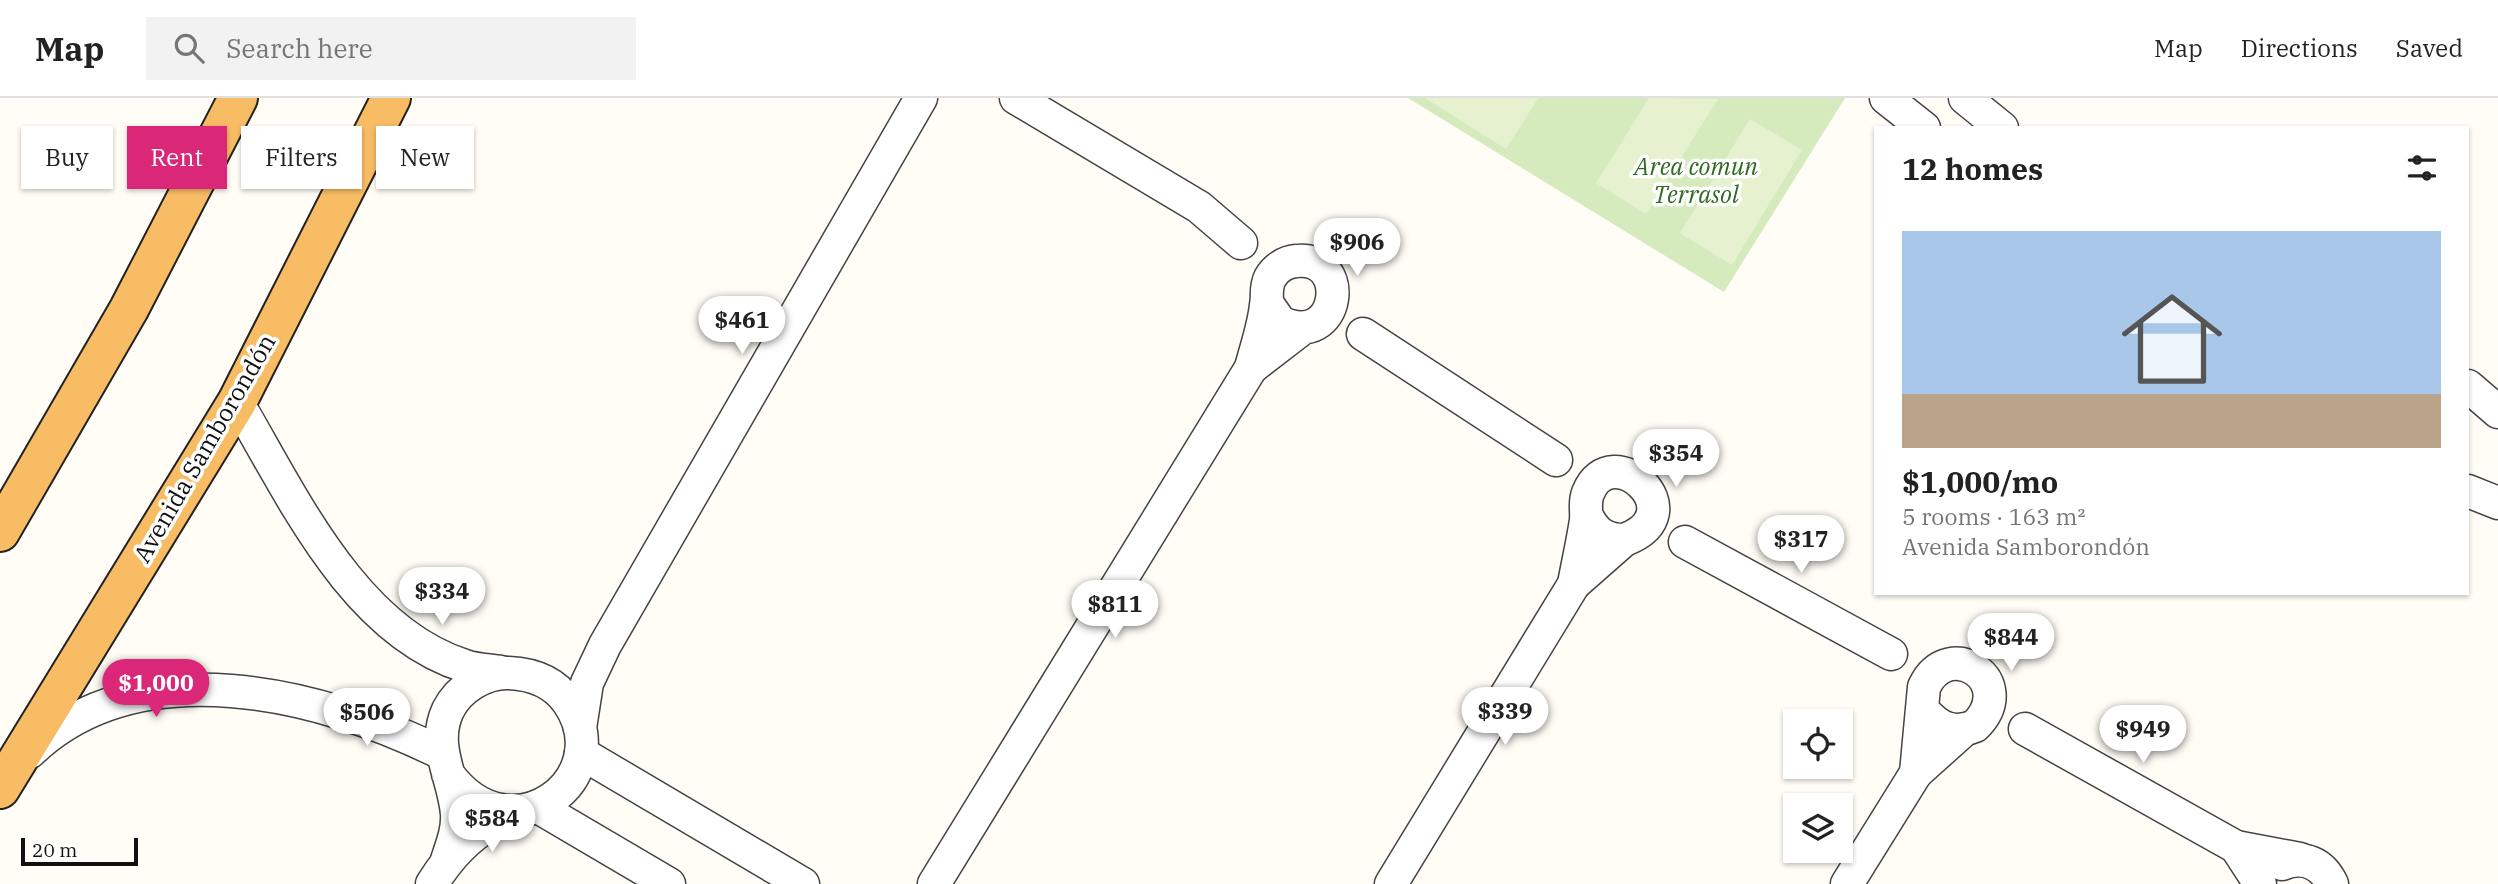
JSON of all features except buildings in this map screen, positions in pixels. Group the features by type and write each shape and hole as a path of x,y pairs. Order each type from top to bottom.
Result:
{"highway":[{"path":"0,532 129,309 238,98"},
{"name":"Avenida Samborondón","path":"6,779 237,402 391,98"}],"street":[{"path":"440,872 466,840 558,794 573,776 587,683 605,645 921,98"},
{"path":"1016,98 1199,206 1241,243 1316,269 1333,288 1331,309 1251,369"},
{"path":"1886,98 1921,126"},
{"path":"1965,98 2000,126"},
{"path":"1241,243 1280,322 1363,334"},
{"path":"934,884 1251,369 1269,279 1283,264 1316,269 1363,334 1556,460 1631,475 1647,488 1685,542"},
{"path":"2469,387 2498,412"},
{"path":"237,402 324,549 365,598 399,629 433,653 466,667 514,673 545,681 562,694 580,740 803,884"},
{"path":"1556,460 1586,511 1592,528 1602,535 1685,542 1891,654 1956,663 1976,669 2025,729 2236,847 2300,859 2320,866 2331,881"},
{"path":"1574,584 1592,485 1610,474 1620,473"},
{"path":"1391,884 1574,584 1651,519 1653,508 1647,488"},
{"path":"2469,491 2498,503"},
{"path":"440,872 454,839 457,815 445,763 441,730 455,700 462,691 481,678 567,670 586,663 605,645"},
{"path":"1891,654 1923,705 1941,727 2025,729"},
{"path":"1916,773 1928,678 1945,665 1956,663"},
{"path":"1847,884 1916,773 1970,728 1989,707 1991,696 1984,677"},
{"path":"6,779 46,736 74,716 148,694 202,690 318,705 401,733 445,763 472,801 493,810 526,810 669,884"},
{"path":"2236,847 2259,884"},
{"path":"2267,884 2280,865 2300,859"}],"green space":[{"name":"Area comun Terrasol","path":"1408,98 1845,98 1724,292"},
{"path":"1425,98 1538,98 1506,149"},
{"path":"1649,98 1718,99 1646,214 1596,183"},
{"path":"1750,119 1802,150 1732,265 1680,233"}]}
